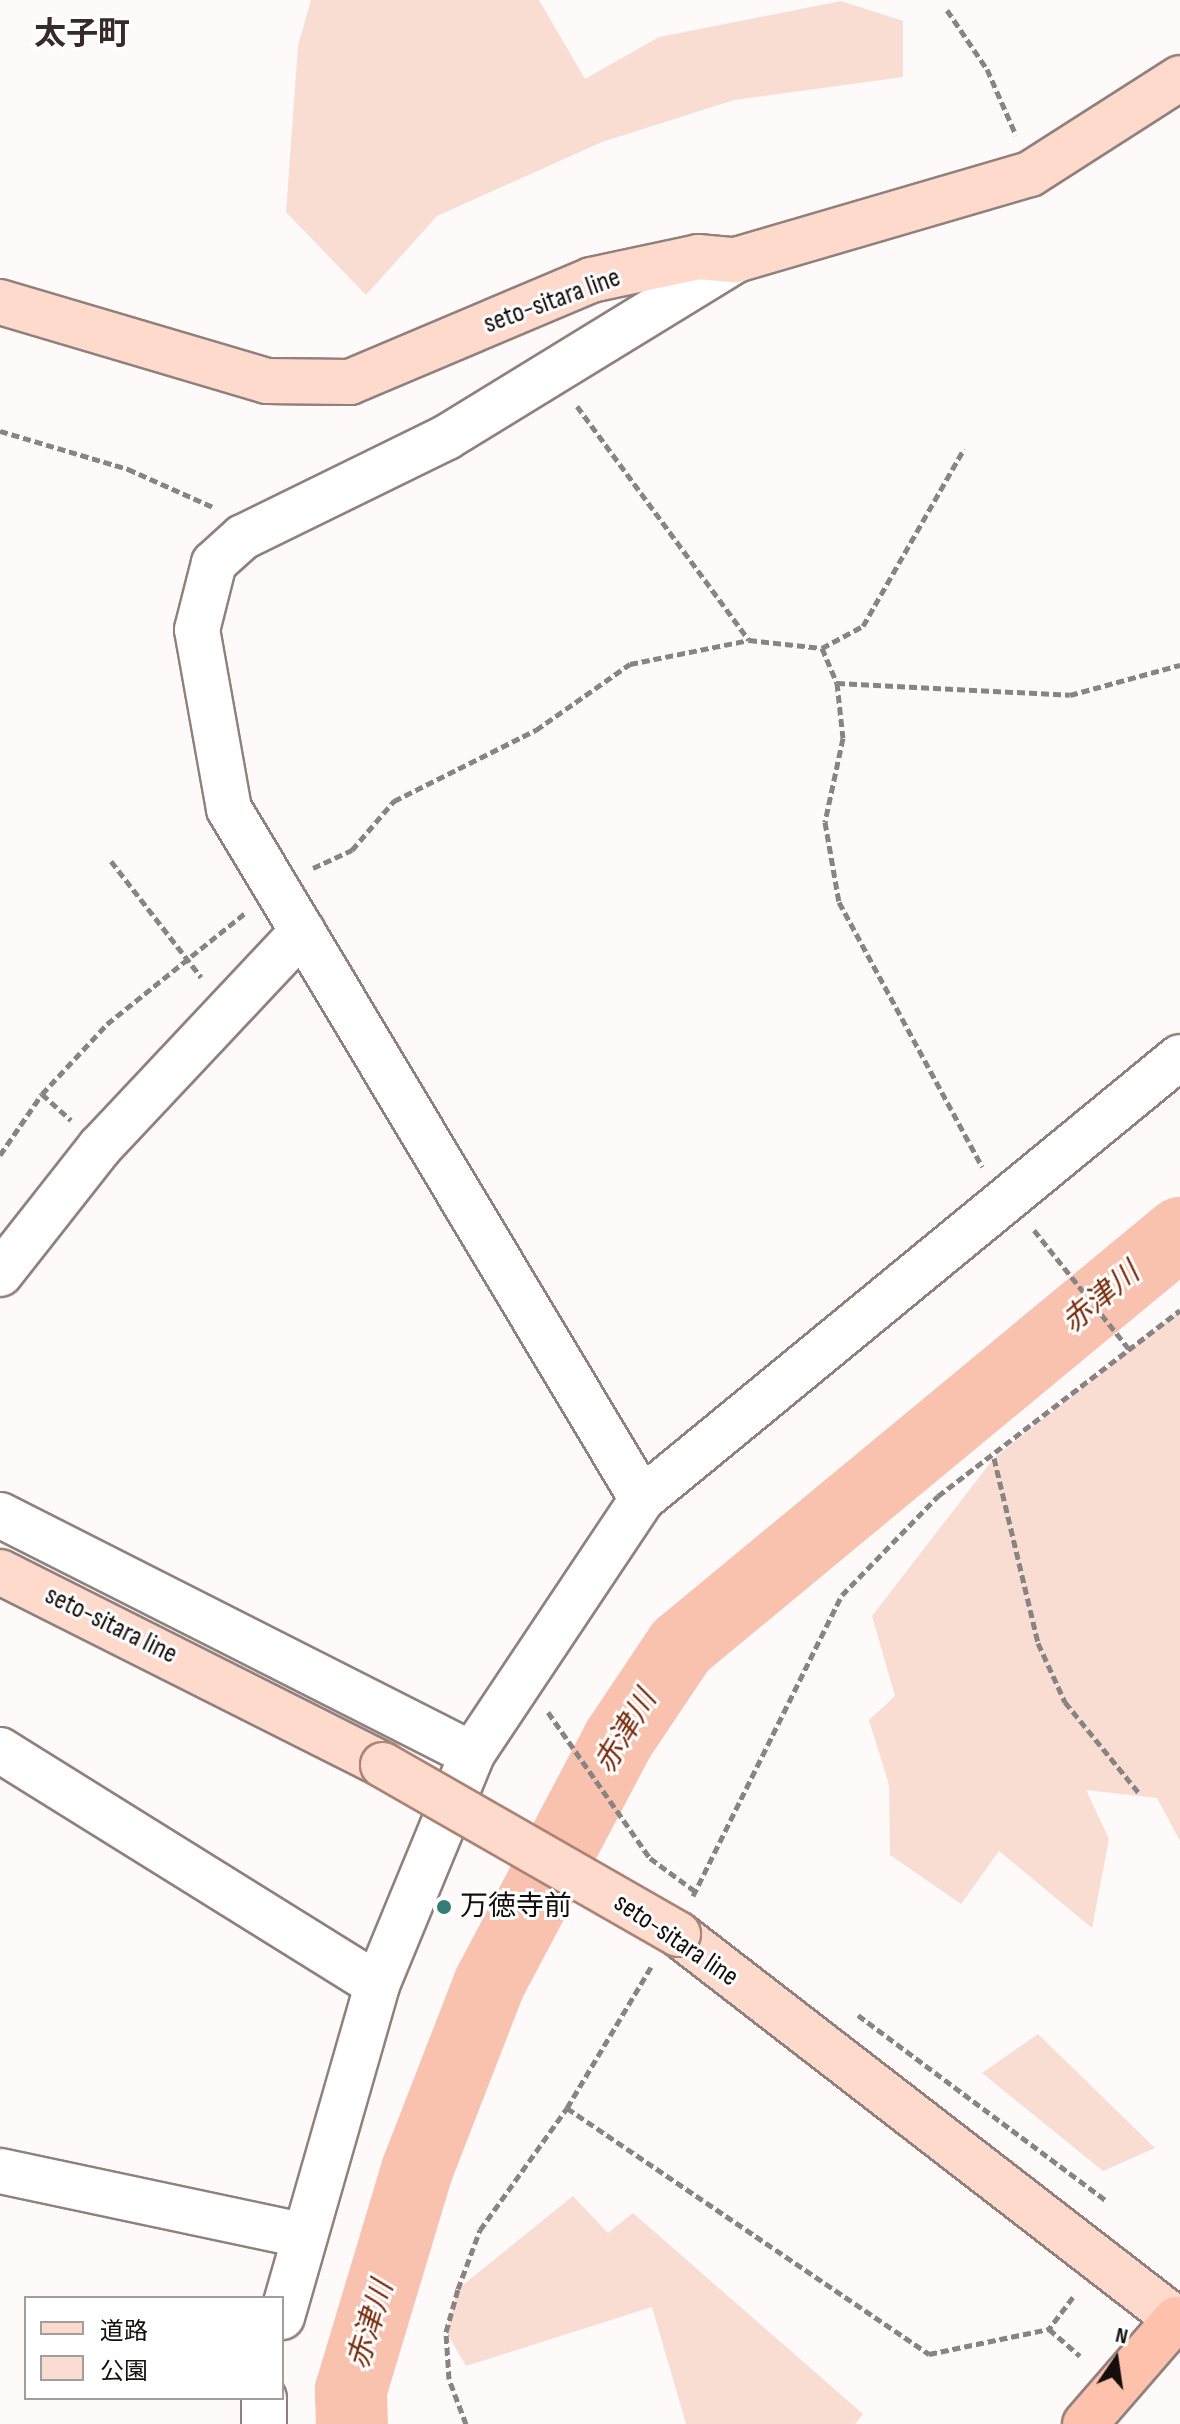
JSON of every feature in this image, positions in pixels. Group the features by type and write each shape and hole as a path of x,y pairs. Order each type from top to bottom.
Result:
{"highway":[{"path":"1085,2424 1179,2315"}],"main road":[{"name":"seto-sitara line","path":"0,302 267,381 350,382 591,280 698,257 736,260 1030,174 1180,78"},
{"name":"seto-sitara line","path":"2,1573 383,1765 674,1932 1179,2315"}],"street":[{"path":"642,1499 229,809 197,630 214,563 243,537 447,437 550,370 736,260"},
{"path":"0,1274 100,1147 231,1016 303,931"},
{"path":"284,2309 302,2235 377,1985 472,1754 642,1499 1014,1208 1180,1057"},
{"path":"0,1515 472,1754"},
{"path":"0,1750 377,1985"},
{"path":"0,2171 302,2235"},
{"path":"264,2400 264,2424"}],"path":[{"path":"947,10 987,69 1030,174"},
{"path":"550,370 749,640"},
{"path":"0,431 207,499 243,537"},
{"path":"0,1155 42,1094 107,1024 189,961 276,886 352,850 394,801 509,746 630,664 749,640 822,648 863,626 964,449"},
{"path":"822,648 837,683 843,738 825,822 839,902 1014,1208 1129,1349"},
{"path":"837,683 1070,695 1180,665"},
{"path":"111,861 231,1016"},
{"path":"466,2424 449,2379 446,2332 480,2230 567,2108 674,1932 842,1595 938,1496 994,1458 1180,1310"},
{"path":"994,1458 1038,1643 1065,1702 1139,1793"},
{"path":"545,1707 650,1858"},
{"path":"567,2108 929,2354 1049,2329 1073,2297"},
{"path":"1049,2329 1080,2356"}],"green space":[{"path":"311,0 539,0 585,79 659,37 841,1 903,21 903,77 734,100 602,142 437,216 366,295 286,212 298,46"},
{"path":"1180,1310 1180,1841 1157,1798 1086,1790 1109,1839 1092,1928 999,1851 961,1904 890,1855 889,1785 869,1720 895,1696 872,1616 994,1458"},
{"path":"1038,2034 1155,2148 1103,2171 982,2073"},
{"path":"573,2196 608,2233 633,2213 863,2414 855,2424 686,2424 652,2307 466,2366 446,2332 458,2289"}],"waterway":[{"name":"赤津川","path":"352,2424 351,2390 417,2170 489,1984 618,1740 681,1646 1180,1233"}],"place":[{"name":"万徳寺前","path":"444,1907"}],"district":[{"name":"太子町","path":"82,35"}]}
